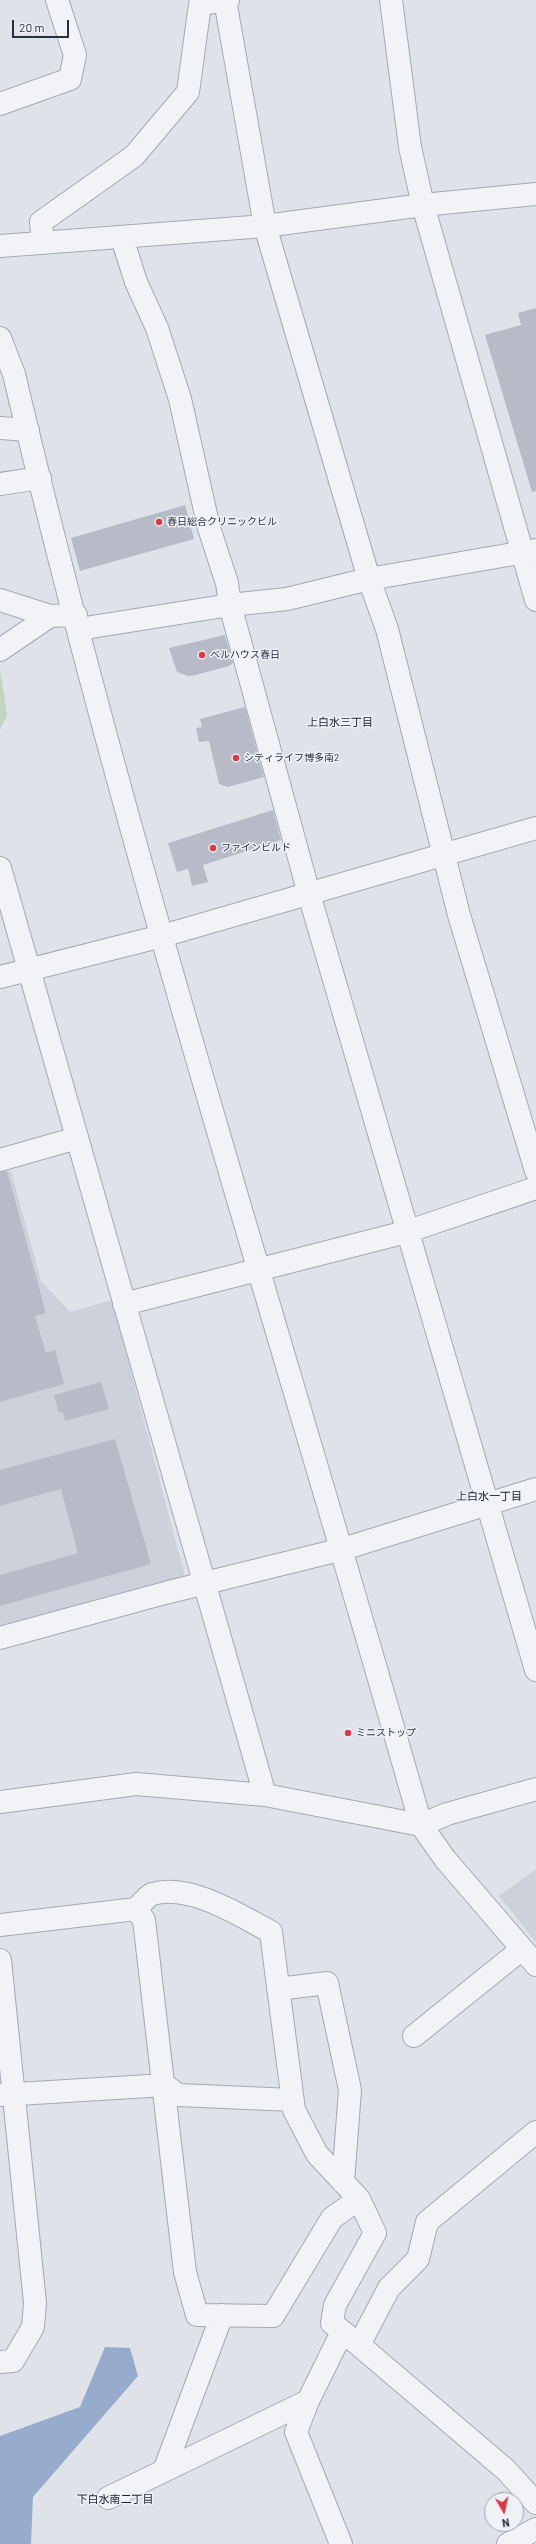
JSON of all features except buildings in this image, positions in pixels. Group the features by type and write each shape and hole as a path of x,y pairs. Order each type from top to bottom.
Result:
{"street":[{"path":"0,104 70,79 75,54 57,0"},
{"path":"43,244 42,222 134,156 188,92 200,4 226,0 265,226 369,579 388,629 444,853 482,996 536,1170"},
{"path":"391,0 410,147 423,205 529,552 536,600"},
{"path":"0,246 43,244 265,226 423,205 536,194"},
{"path":"122,238 136,282 157,328 180,400 209,528 227,583 230,605 309,894 406,1232 536,1670"},
{"path":"0,338 14,374 114,768 162,936 343,1549 421,1825 445,1859 529,1957 414,2036"},
{"path":"0,428 28,430"},
{"path":"0,484 40,478"},
{"path":"0,600 50,616 77,622 287,599 369,579 529,552"},
{"path":"0,650 50,616"},
{"path":"0,977 162,936 309,894 444,853 536,828"},
{"path":"0,868 203,1584 265,1795"},
{"path":"0,1160 77,1138"},
{"path":"124,1304 260,1268 406,1232 536,1188"},
{"path":"0,1638 203,1584 343,1549 536,1489"},
{"path":"0,1802 136,1784 265,1795 421,1825 447,1814 536,1789"},
{"path":"0,1925 136,1909 151,1895 179,1892 226,1908 271,1932 294,2110 317,2154 359,2199 375,2233 335,2305 332,2323 506,2470 536,2503"},
{"path":"136,1909 144,1920 165,2085 185,2272 197,2315 273,2316 332,2218 359,2199"},
{"path":"0,1960 8,2094 35,2303 33,2327 13,2361 0,2362"},
{"path":"278,1989 327,1983 350,2090 343,2182"},
{"path":"8,2094 165,2085 178,2095 292,2100"},
{"path":"341,2544 296,2432 308,2401 389,2288 418,2259 427,2222 536,2132"},
{"path":"164,2471 222,2315"},
{"path":"108,2498 308,2401"},
{"path":"508,2544 536,2529"}],"shaded area":[{"path":"11,1171 41,1281 70,1312 112,1300 185,1576 0,1628 0,1174"},
{"path":"536,1869 536,1942 499,1896"}],"green space":[{"path":"0,669 7,715 0,730"}],"water":[{"path":"105,2347 130,2348 138,2376 33,2497 31,2544 0,2544 0,2436 80,2407"}],"place":[{"name":"春日総合クリニックビル","path":"159,522"},
{"name":"ベルハウス春日","path":"202,655"},
{"name":"シティライフ博多南2","path":"236,758"},
{"name":"ファインビルド","path":"213,848"},
{"name":"ミニストップ","path":"348,1733"}],"district":[{"name":"上白水三丁目","path":"340,722"},
{"name":"上白水一丁目","path":"489,1496"},
{"name":"下白水南二丁目","path":"115,2499"}]}
